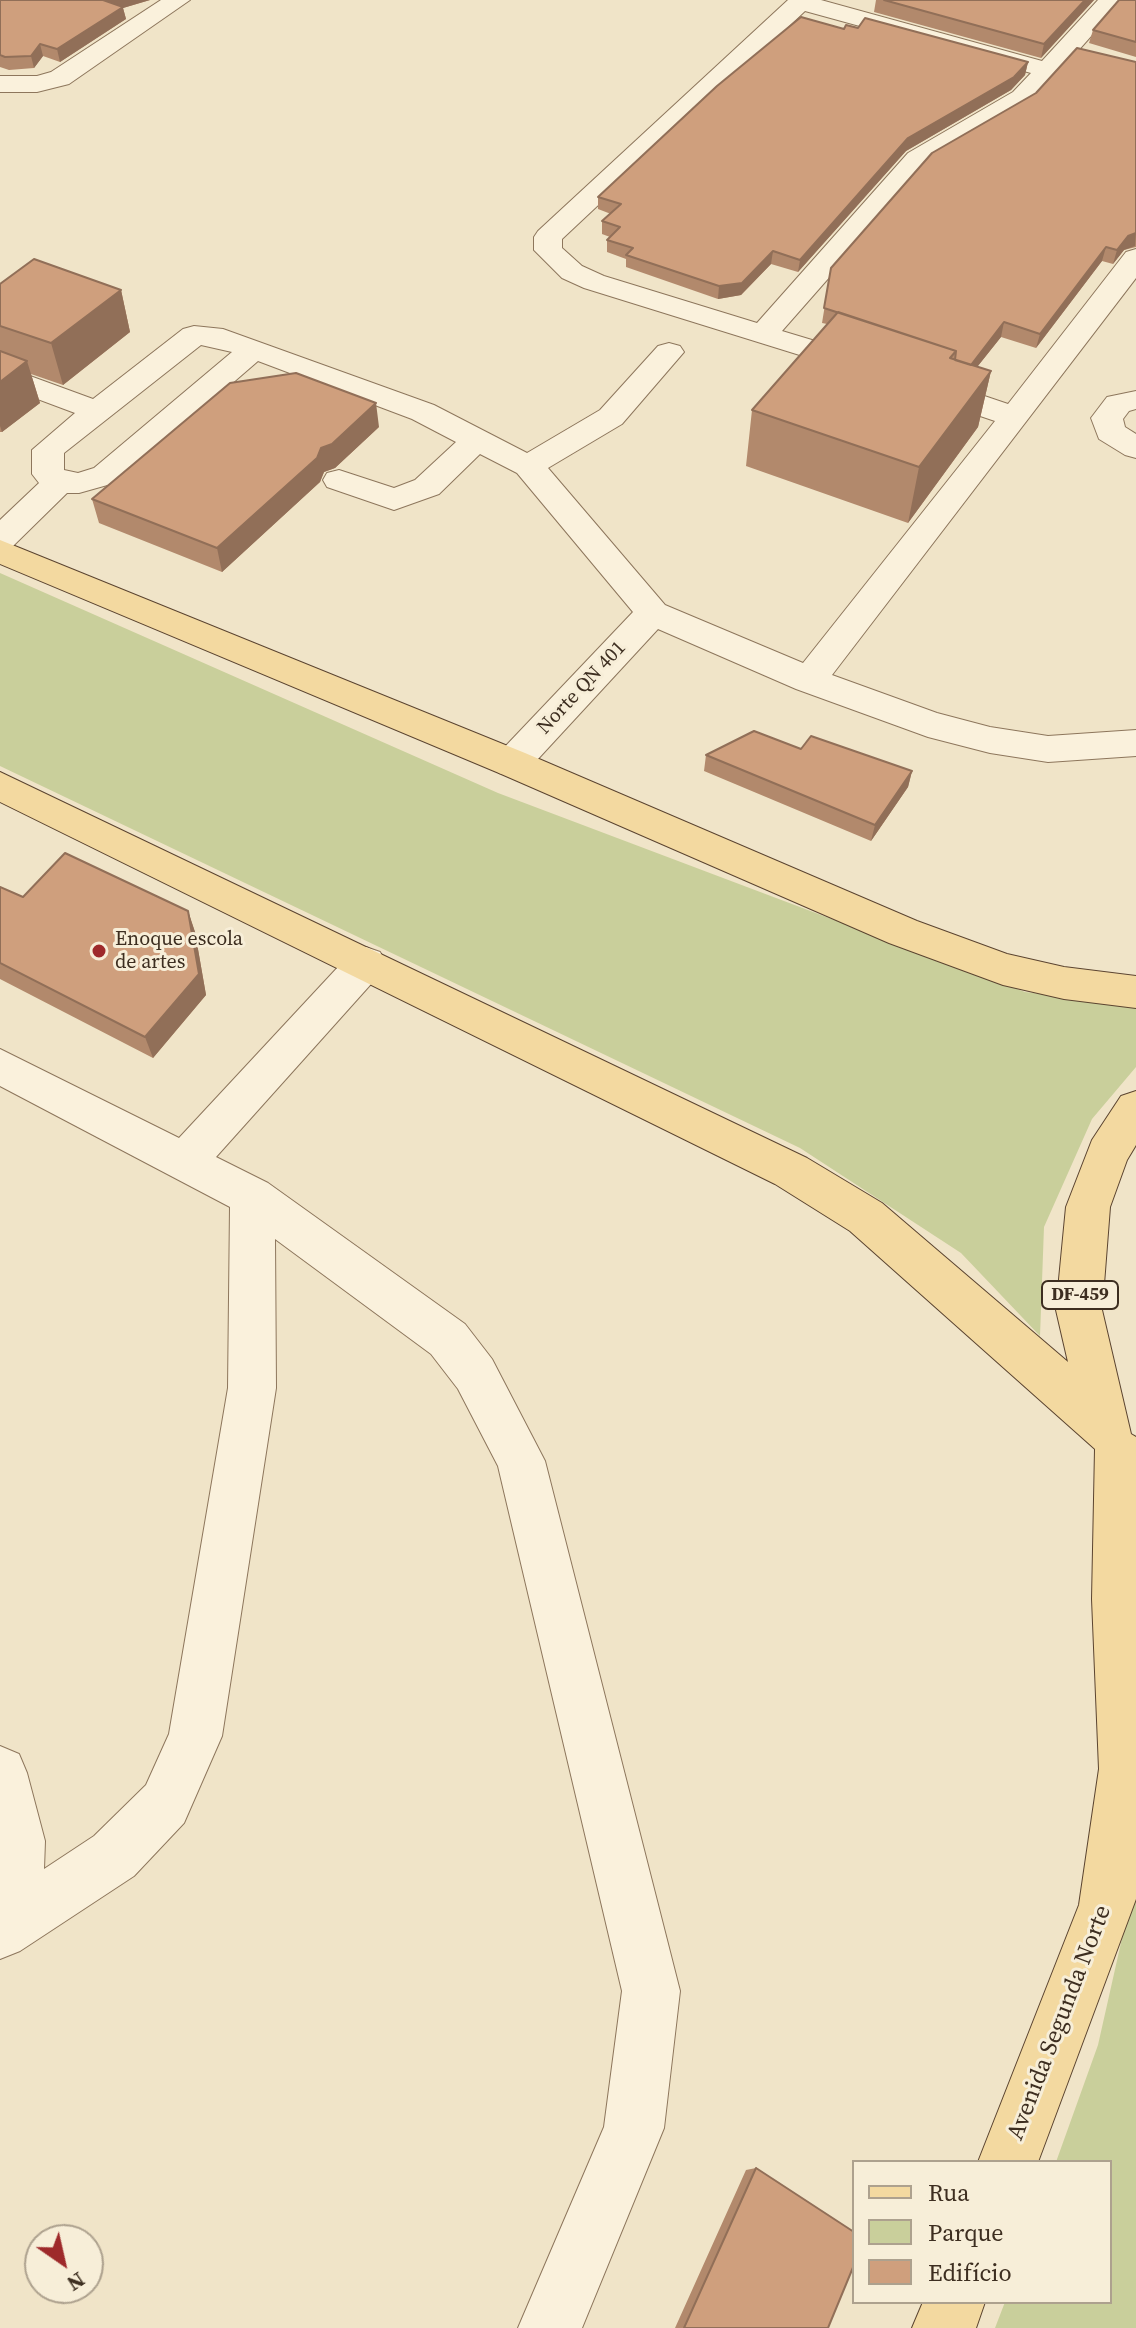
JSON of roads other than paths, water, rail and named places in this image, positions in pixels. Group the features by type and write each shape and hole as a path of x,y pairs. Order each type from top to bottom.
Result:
{"main road":[{"path":"0,551 512,763 903,932 989,964 1064,983 1136,992"},
{"path":"0,786 791,1171 866,1217 1120,1453"},
{"name":"DF-459","path":"1120,1453 1079,1310 1088,1207 1107,1153 1136,1109"},
{"name":"Avenida Segunda Norte","path":"1009,2160 1107,1905 1126,1769 1118,1599 1120,1453"},
{"path":"944,2328 953,2304"}],"street":[{"path":"0,84 37,84 60,78 178,0"},
{"path":"764,333 918,159 1022,98 1070,49 1111,0"},
{"path":"1015,417 764,333 594,282 559,263 548,250 548,237 801,1 1048,70"},
{"path":"1070,49 1096,56"},
{"path":"809,680 1136,258"},
{"path":"253,350 106,475 79,483 59,482 48,474 48,450 194,335 223,338 423,412 528,466 653,613 809,680 928,724 990,740 1048,749 1136,743"},
{"path":"528,466 611,417 669,352"},
{"path":"0,374 97,411"},
{"path":"1136,400 1118,404 1107,418 1110,432 1136,448"},
{"path":"339,480 394,500 427,487 477,440"},
{"path":"0,539 59,482"},
{"name":"Norte QN 401","path":"512,763 653,613"},
{"path":"184,1162 366,963"},
{"path":"0,1066 252,1197 448,1339 475,1374 521,1461 651,1991 634,2128 550,2328"},
{"path":"0,1931 114,1856 165,1804 195,1736 252,1388 252,1197"},
{"path":"0,1773 17,1841 15,1888 0,1922"}],"place":[{"name":"Enoque escola de artes","path":"99,951"}]}
